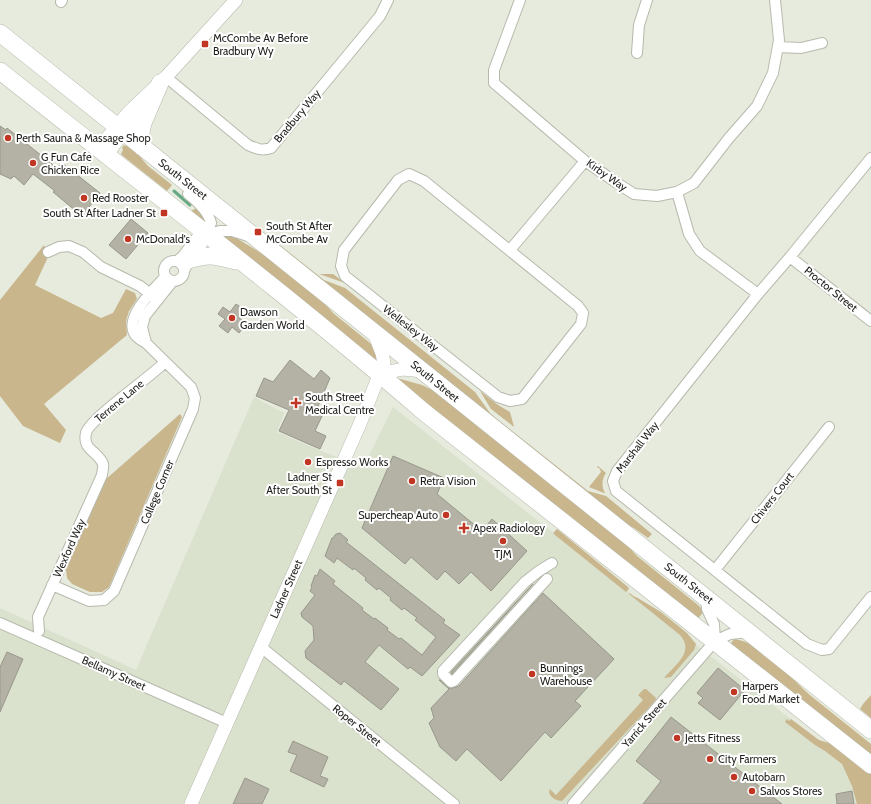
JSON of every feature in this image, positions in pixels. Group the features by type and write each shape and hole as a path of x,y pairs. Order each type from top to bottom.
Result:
{"highway":[{"name":"South Street","path":"0,33 871,730"},
{"path":"0,71 242,262 424,412 871,765"},
{"path":"142,147 141,132 143,123 163,80"},
{"path":"184,263 202,256 212,255 242,262"}],"street":[{"path":"102,152 120,129 129,112 163,80 236,0"},
{"name":"Bradbury Way","path":"163,80 248,145 258,150 271,148 380,16 388,0"},
{"name":"Kirby Way","path":"520,0 494,70 494,83 585,161 634,194 657,196 677,192 694,183 729,138 757,106 773,74 778,47 779,40 775,0"},
{"path":"637,53 639,26 647,0"},
{"path":"778,47 801,48 822,44"},
{"path":"142,147 158,170 196,200 205,211 211,223 204,243 184,263 182,278 176,282 169,279 164,270 166,264 173,261 184,263"},
{"path":"510,250 585,161"},
{"name":"Marshall Way","path":"869,164 758,294 617,471 613,481 616,491 807,644 822,650 829,649 871,597"},
{"name":"Wellesley Way","path":"409,174 424,181 510,250 578,306 583,313 581,324 522,399 510,401 498,397 345,276 341,266 344,250 398,180 409,174"},
{"path":"677,192 689,234 700,251 758,294"},
{"path":"206,234 220,231 232,231 251,237 273,251"},
{"path":"48,252 59,247 69,246 83,252 101,267 140,286 154,297"},
{"name":"Proctor Street","path":"790,257 871,321"},
{"name":"College Corner","path":"52,585 89,601 104,600 114,591 193,409 195,398 191,387 146,343 142,327 145,316 154,297 169,279"},
{"name":"Ladner Street","path":"191,804 359,426 384,363 382,352 373,331"},
{"name":"Terrene Lane","path":"103,465 99,456 91,451 86,443 86,433 92,424 165,362"},
{"path":"379,374 403,369 422,371"},
{"name":"Chivers Court","path":"715,570 829,427"},
{"name":"Wexford Way","path":"39,631 38,617 102,476 103,465"},
{"path":"547,579 454,681 451,682 443,674 443,671 525,582 552,563"},
{"path":"706,597 707,609 714,624 715,641"},
{"name":"Bellamy Street","path":"0,623 227,723"},
{"name":"Yarrick Street","path":"573,804 715,641 730,634 750,632"},
{"name":"Roper Street","path":"261,647 454,804"}],"shaded area":[{"path":"124,145 128,145 148,166 172,185 167,191 121,154"},
{"path":"198,207 209,225 191,211"},
{"path":"262,231 324,280 345,288 475,392 490,413 497,419 588,491 606,496 652,534 648,538 634,528 623,523 260,233"},
{"path":"219,233 233,236 266,256 321,299 333,313 375,348 379,364"},
{"path":"44,245 48,257 35,285 101,318 113,313 126,289 135,293 137,299 129,311 126,321 127,335 44,404 66,430 60,443 23,426 0,396 0,300"},
{"path":"319,274 333,274 345,283"},
{"path":"396,379 422,385 434,391 622,540 637,556 704,611 697,620"},
{"path":"480,391 510,412 514,427 491,409"},
{"path":"254,397 284,413 277,432 326,453 364,466 393,407 871,782 871,804 0,804 0,608 136,670"},
{"path":"180,414 182,417 109,587 102,592 90,592 72,584 67,578 66,569 105,480"},
{"path":"598,466 606,473 602,483 605,493 589,487 601,472 597,467"},
{"path":"557,529 629,589 626,592 555,535 553,533"},
{"path":"629,593 661,612 687,633 696,644 694,650 671,677 664,678 682,658 685,647 684,641 680,635"},
{"path":"734,639 756,647 776,662 811,696 871,744 871,756 729,646"},
{"path":"644,689 656,698 655,701 562,801 552,797 549,792 550,789 556,795 643,700 638,695"},
{"path":"871,695 871,718 860,709"},
{"path":"787,719 789,721 791,719 819,740 832,744 871,773 871,804 857,804 852,786 842,764 785,722"}],"building":[{"path":"0,126 6,130 7,128 57,168 62,163 100,193 82,216 53,192 55,191 33,174 24,185 14,176 11,179 0,174"},
{"name":"McDonald's","path":"131,219 148,233 126,259 109,245"},
{"name":"Dawson Garden World","path":"236,304 245,310 239,318 247,323 239,333 232,327 228,333 219,326 225,319 218,314 223,307 230,312"},
{"name":"South Street Medical Centre","path":"290,360 314,379 321,370 330,378 316,411 323,414 315,431 326,436 320,449 279,431 289,410 256,396 264,378 273,382"},
{"path":"393,456 444,478 437,494 482,531 492,519 527,551 491,591 471,572 459,584 445,571 437,580 411,557 405,564 362,528"},
{"path":"340,533 348,540 346,542 445,620 443,623 460,635 422,676 410,667 408,669 379,645 365,662 399,689 381,710 344,681 341,685 306,658 305,651 314,640 313,626 302,617 301,613 315,595 310,591 315,575 317,576 320,569 335,581 333,584 363,608 362,610 374,619 375,618 388,628 387,630 399,639 401,638 422,655 436,637 415,620 417,618 404,608 402,610 379,588 377,590 365,580 366,578 354,568 353,570 337,558 334,563 325,556 332,538 336,534"},
{"path":"533,584 452,674 451,672"},
{"name":"Bunnings Warehouse","path":"543,593 614,659 575,701 581,706 551,738 545,732 501,781 467,749 456,761 440,747 429,723 434,718 431,708 449,689 439,680 449,688 459,686"},
{"path":"7,652 23,659 0,712 0,667"},
{"path":"718,668 745,690 720,720 698,703 703,698 697,693"},
{"path":"671,717 782,804 643,804 661,781 636,761"},
{"path":"293,741 328,757 320,776 328,779 324,787 290,771 297,755 288,752"},
{"path":"245,778 269,789 262,804 233,804"},
{"path":"852,791 854,804 837,804 836,794"}],"waterway":[{"path":"174,191 190,205"}],"place":[{"name":"McCombe Av Before Bradbury Wy","path":"205,44"},
{"name":"Perth Sauna & Massage Shop","path":"8,138"},
{"name":"G Fun Cafe Chicken Rice","path":"33,163"},
{"name":"Red Rooster","path":"84,198"},
{"name":"South St After Ladner St","path":"164,213"},
{"name":"South St After McCombe Av","path":"258,232"},
{"name":"McDonald's","path":"128,239"},
{"name":"Dawson Garden World","path":"232,318"},
{"name":"South Street Medical Centre","path":"296,403"},
{"name":"Espresso Works","path":"308,462"},
{"name":"Retra Vision","path":"412,481"},
{"name":"Ladner St After South St","path":"340,483"},
{"name":"Supercheap Auto","path":"446,515"},
{"name":"Apex Radiology","path":"464,528"},
{"name":"TJM","path":"503,541"},
{"name":"Bunnings Warehouse","path":"532,674"},
{"name":"Harpers Food Market","path":"734,692"},
{"name":"Jetts Fitness","path":"677,738"},
{"name":"City Farmers","path":"710,759"},
{"name":"Autobarn","path":"734,777"},
{"name":"Salvos Stores","path":"752,791"}]}
